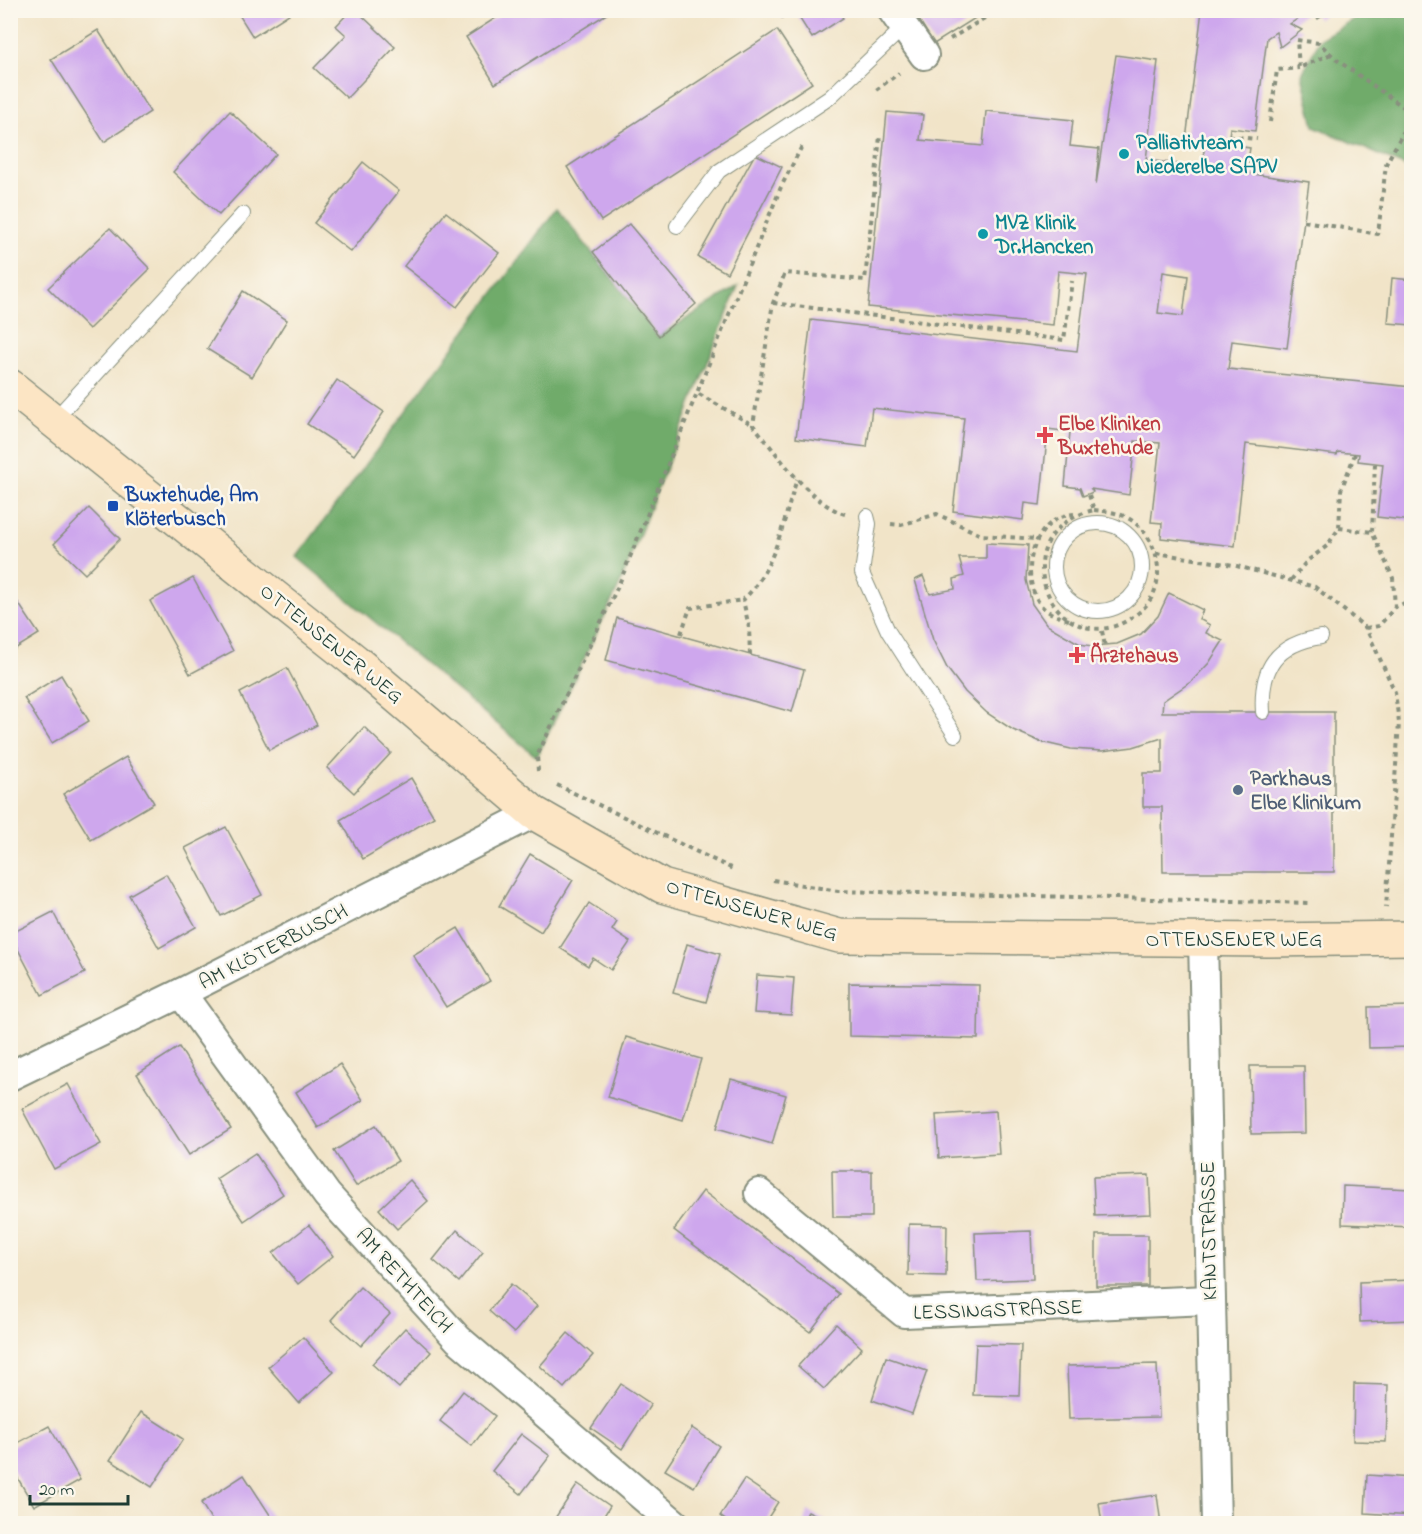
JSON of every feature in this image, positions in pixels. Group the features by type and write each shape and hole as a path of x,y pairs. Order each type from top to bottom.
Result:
{"street":[{"path":"898,19 924,55"},
{"name":"OTTENSENER WEG","path":"10,386 355,660 534,813 662,886 839,936 1412,938"},
{"name":"AM KLÖTERBUSCH","path":"10,1076 181,993 534,813"},
{"name":"KANTSTRASSE","path":"1203,939 1209,1300 1216,1524"},
{"name":"AM RETHTEICH","path":"181,993 327,1195 458,1339 675,1524"},
{"name":"LESSINGSTRASSE","path":"759,1193 904,1313 1209,1300"}],"lane":[{"path":"677,226 719,171 829,98 898,19"},
{"path":"54,420 243,214"},
{"path":"868,520 862,573 888,631 955,735"},
{"path":"1095,523 1111,525 1131,538 1140,551 1142,568 1139,583 1131,597 1118,606 1102,611 1086,609 1071,602 1061,590 1055,575 1055,558 1061,543 1072,531 1095,523"},
{"path":"1263,712 1262,693 1265,676 1274,658 1291,645 1321,637"}],"path":[{"path":"870,94 924,55 998,10"},
{"path":"1299,68 1297,39 1319,43 1412,115 1386,164 1378,234 1304,221"},
{"path":"1270,122 1277,70 1299,68 1331,54"},
{"path":"753,425 773,303 785,273 865,280 880,135"},
{"path":"1229,136 1257,139"},
{"path":"538,776 537,756 619,584 699,394 781,187 806,139"},
{"path":"773,303 1064,340 1072,281"},
{"path":"699,394 753,425 798,479 826,507 843,514 901,525 937,514 981,535 1036,539"},
{"path":"1291,580 1307,561 1327,546 1339,528 1341,490 1355,454"},
{"path":"1375,464 1372,532 1394,578 1395,608"},
{"path":"681,634 690,608 743,600 758,586 781,536 798,479"},
{"path":"1089,495 1094,510"},
{"path":"1094,510 1110,511 1126,517 1139,526 1156,553 1156,586 1150,600 1138,613 1102,631 1050,614 1038,601 1031,564 1036,539 1048,524 1065,515 1094,510"},
{"path":"1073,622 1059,611 1049,598 1041,565 1052,534 1064,522 1078,514"},
{"path":"1339,528 1372,532"},
{"path":"1156,553 1233,565 1315,587 1366,628 1395,692 1399,723 1385,911"},
{"path":"1031,564 1041,565"},
{"path":"743,600 749,627 750,655"},
{"path":"1366,628 1379,626 1395,608 1412,600"},
{"path":"1102,631 1105,646"},
{"path":"549,781 739,872"},
{"path":"772,880 838,891 1315,904"}],"green space":[{"path":"1369,10 1411,11 1411,169 1314,126 1302,74 1320,39"},
{"path":"557,208 658,337 738,286 620,584 537,757 297,557"}],"building":[{"path":"236,10 287,10 289,14 253,37"},
{"path":"351,10 356,10 395,47 347,98 314,68 346,35 336,26"},
{"path":"508,10 613,10 495,84 466,37"},
{"path":"776,10 793,10 782,18"},
{"path":"807,10 838,10 843,18 812,38 798,16"},
{"path":"913,10 988,10 934,44"},
{"path":"1202,10 1311,10 1290,24 1302,30 1280,47 1276,32 1267,38 1255,131 1230,128 1228,145 1250,148 1246,173 1309,182 1287,348 1232,341 1228,369 1412,387 1412,521 1377,517 1383,464 1358,461 1359,454 1338,452 1337,455 1246,444 1235,546 1161,538 1162,523 1151,522 1160,443 1135,441 1129,495 1091,489 1093,492 1083,496 1080,488 1065,486 1070,432 1048,429 1040,505 1025,503 1023,520 953,511 964,418 872,408 867,447 796,438 811,320 1077,351 1087,274 1058,271 1053,325 868,307 887,112 923,115 920,140 983,146 986,111 1073,120 1070,146 1099,149 1096,185 1116,55 1158,61 1146,160 1202,167 1205,142 1186,140","holes":["1163,272 1188,276 1183,316 1158,313"]},
{"path":"1312,10 1332,10 1318,19"},
{"path":"98,30 150,112 104,142 51,59"},
{"path":"777,30 812,83 601,221 567,167"},
{"path":"230,111 276,154 219,215 173,172"},
{"path":"755,154 782,167 727,273 698,257"},
{"path":"363,162 399,191 351,252 314,223"},
{"path":"446,212 499,253 457,307 404,266"},
{"path":"629,224 696,304 659,336 593,252"},
{"path":"110,228 150,269 89,329 48,288"},
{"path":"1392,278 1412,280 1412,325 1388,323"},
{"path":"243,291 287,320 252,377 207,349"},
{"path":"337,380 384,412 354,455 307,424"},
{"path":"89,508 120,539 85,574 54,544"},
{"path":"986,543 1028,545 1026,580 1032,604 1047,625 1080,644 1092,646 1117,644 1141,634 1158,616 1169,593 1203,610 1199,619 1210,625 1206,633 1223,641 1209,663 1192,681 1163,701 1162,712 1334,712 1334,872 1163,872 1162,807 1143,807 1143,773 1162,773 1162,738 1133,747 1102,751 1071,749 1041,742 1013,730 987,713 965,692 947,668 933,640 915,580 923,576 930,594 955,589 954,579 964,576 959,558 986,558"},
{"path":"193,578 233,651 190,674 150,601"},
{"path":"15,598 39,634 10,652 10,601"},
{"path":"617,618 804,670 792,712 606,660"},
{"path":"287,668 317,725 269,750 240,693"},
{"path":"61,675 89,721 52,743 24,698"},
{"path":"364,727 391,753 354,793 327,768"},
{"path":"126,757 154,803 91,840 63,794"},
{"path":"411,778 434,817 363,859 340,820"},
{"path":"226,827 262,895 221,916 185,848"},
{"path":"530,854 573,880 541,932 499,906"},
{"path":"166,874 196,927 159,948 129,895"},
{"path":"589,903 617,922 612,930 630,942 611,970 593,958 588,966 560,948"},
{"path":"53,912 85,973 42,995 10,934"},
{"path":"458,928 490,981 446,1007 413,955"},
{"path":"687,944 720,954 706,1002 673,993"},
{"path":"757,975 794,978 791,1015 754,1013"},
{"path":"849,983 979,985 978,1039 849,1036"},
{"path":"1412,1006 1412,1047 1369,1048 1368,1007"},
{"path":"626,1037 701,1059 683,1120 608,1097"},
{"path":"179,1047 231,1129 189,1155 137,1074"},
{"path":"340,1064 363,1100 318,1128 296,1092"},
{"path":"1250,1066 1304,1066 1305,1133 1251,1134"},
{"path":"731,1079 786,1095 772,1144 717,1128"},
{"path":"68,1084 101,1144 54,1169 22,1109"},
{"path":"996,1111 999,1154 939,1158 936,1115"},
{"path":"376,1125 398,1161 356,1186 334,1151"},
{"path":"255,1153 283,1194 244,1221 216,1179"},
{"path":"832,1171 872,1171 872,1217 833,1217"},
{"path":"1149,1175 1151,1214 1095,1216 1093,1177"},
{"path":"410,1180 428,1201 397,1229 379,1209"},
{"path":"1343,1186 1412,1189 1412,1227 1342,1224"},
{"path":"703,1191 839,1294 810,1332 674,1230"},
{"path":"909,1224 947,1225 946,1276 908,1275"},
{"path":"309,1225 333,1256 298,1284 273,1253"},
{"path":"457,1230 483,1252 459,1282 433,1260"},
{"path":"1031,1231 1033,1279 977,1281 975,1233"},
{"path":"1096,1235 1148,1235 1148,1286 1096,1286"},
{"path":"1412,1280 1412,1320 1360,1322 1359,1282"},
{"path":"511,1284 537,1306 514,1333 489,1311"},
{"path":"360,1287 390,1314 361,1346 331,1320"},
{"path":"836,1324 862,1348 824,1389 798,1366"},
{"path":"405,1328 431,1352 399,1388 372,1364"},
{"path":"568,1333 593,1355 564,1388 540,1366"},
{"path":"303,1337 334,1372 299,1403 268,1367"},
{"path":"976,1344 1021,1345 1019,1396 973,1395"},
{"path":"886,1357 927,1371 912,1414 872,1400"},
{"path":"1157,1364 1159,1417 1069,1419 1067,1366"},
{"path":"621,1384 651,1404 622,1449 591,1428"},
{"path":"1354,1384 1388,1385 1386,1442 1353,1441"},
{"path":"463,1391 495,1416 472,1446 440,1421"},
{"path":"141,1412 183,1439 152,1487 110,1460"},
{"path":"49,1426 80,1480 34,1506 10,1465 10,1447"},
{"path":"692,1428 719,1446 694,1487 665,1470"},
{"path":"521,1434 550,1456 521,1494 492,1471"},
{"path":"244,1475 276,1524 214,1524 201,1503"},
{"path":"1367,1475 1412,1478 1412,1516 1365,1513"},
{"path":"744,1479 778,1502 764,1524 731,1524 720,1516"},
{"path":"578,1484 610,1506 599,1524 551,1524"},
{"path":"1157,1495 1161,1524 1102,1524 1099,1503"},
{"path":"808,1511 834,1524 803,1524"}],"place":[{"name":"Palliativteam Niederelbe SAPV","path":"1124,154"},
{"name":"MVZ Klinik Dr.Hancken","path":"983,234"},
{"name":"Elbe Kliniken Buxtehude","path":"1045,435"},
{"name":"Buxtehude, Am Klöterbusch","path":"113,506"},
{"name":"Ärztehaus","path":"1077,655"},
{"name":"Parkhaus Elbe Klinikum","path":"1238,790"}]}
